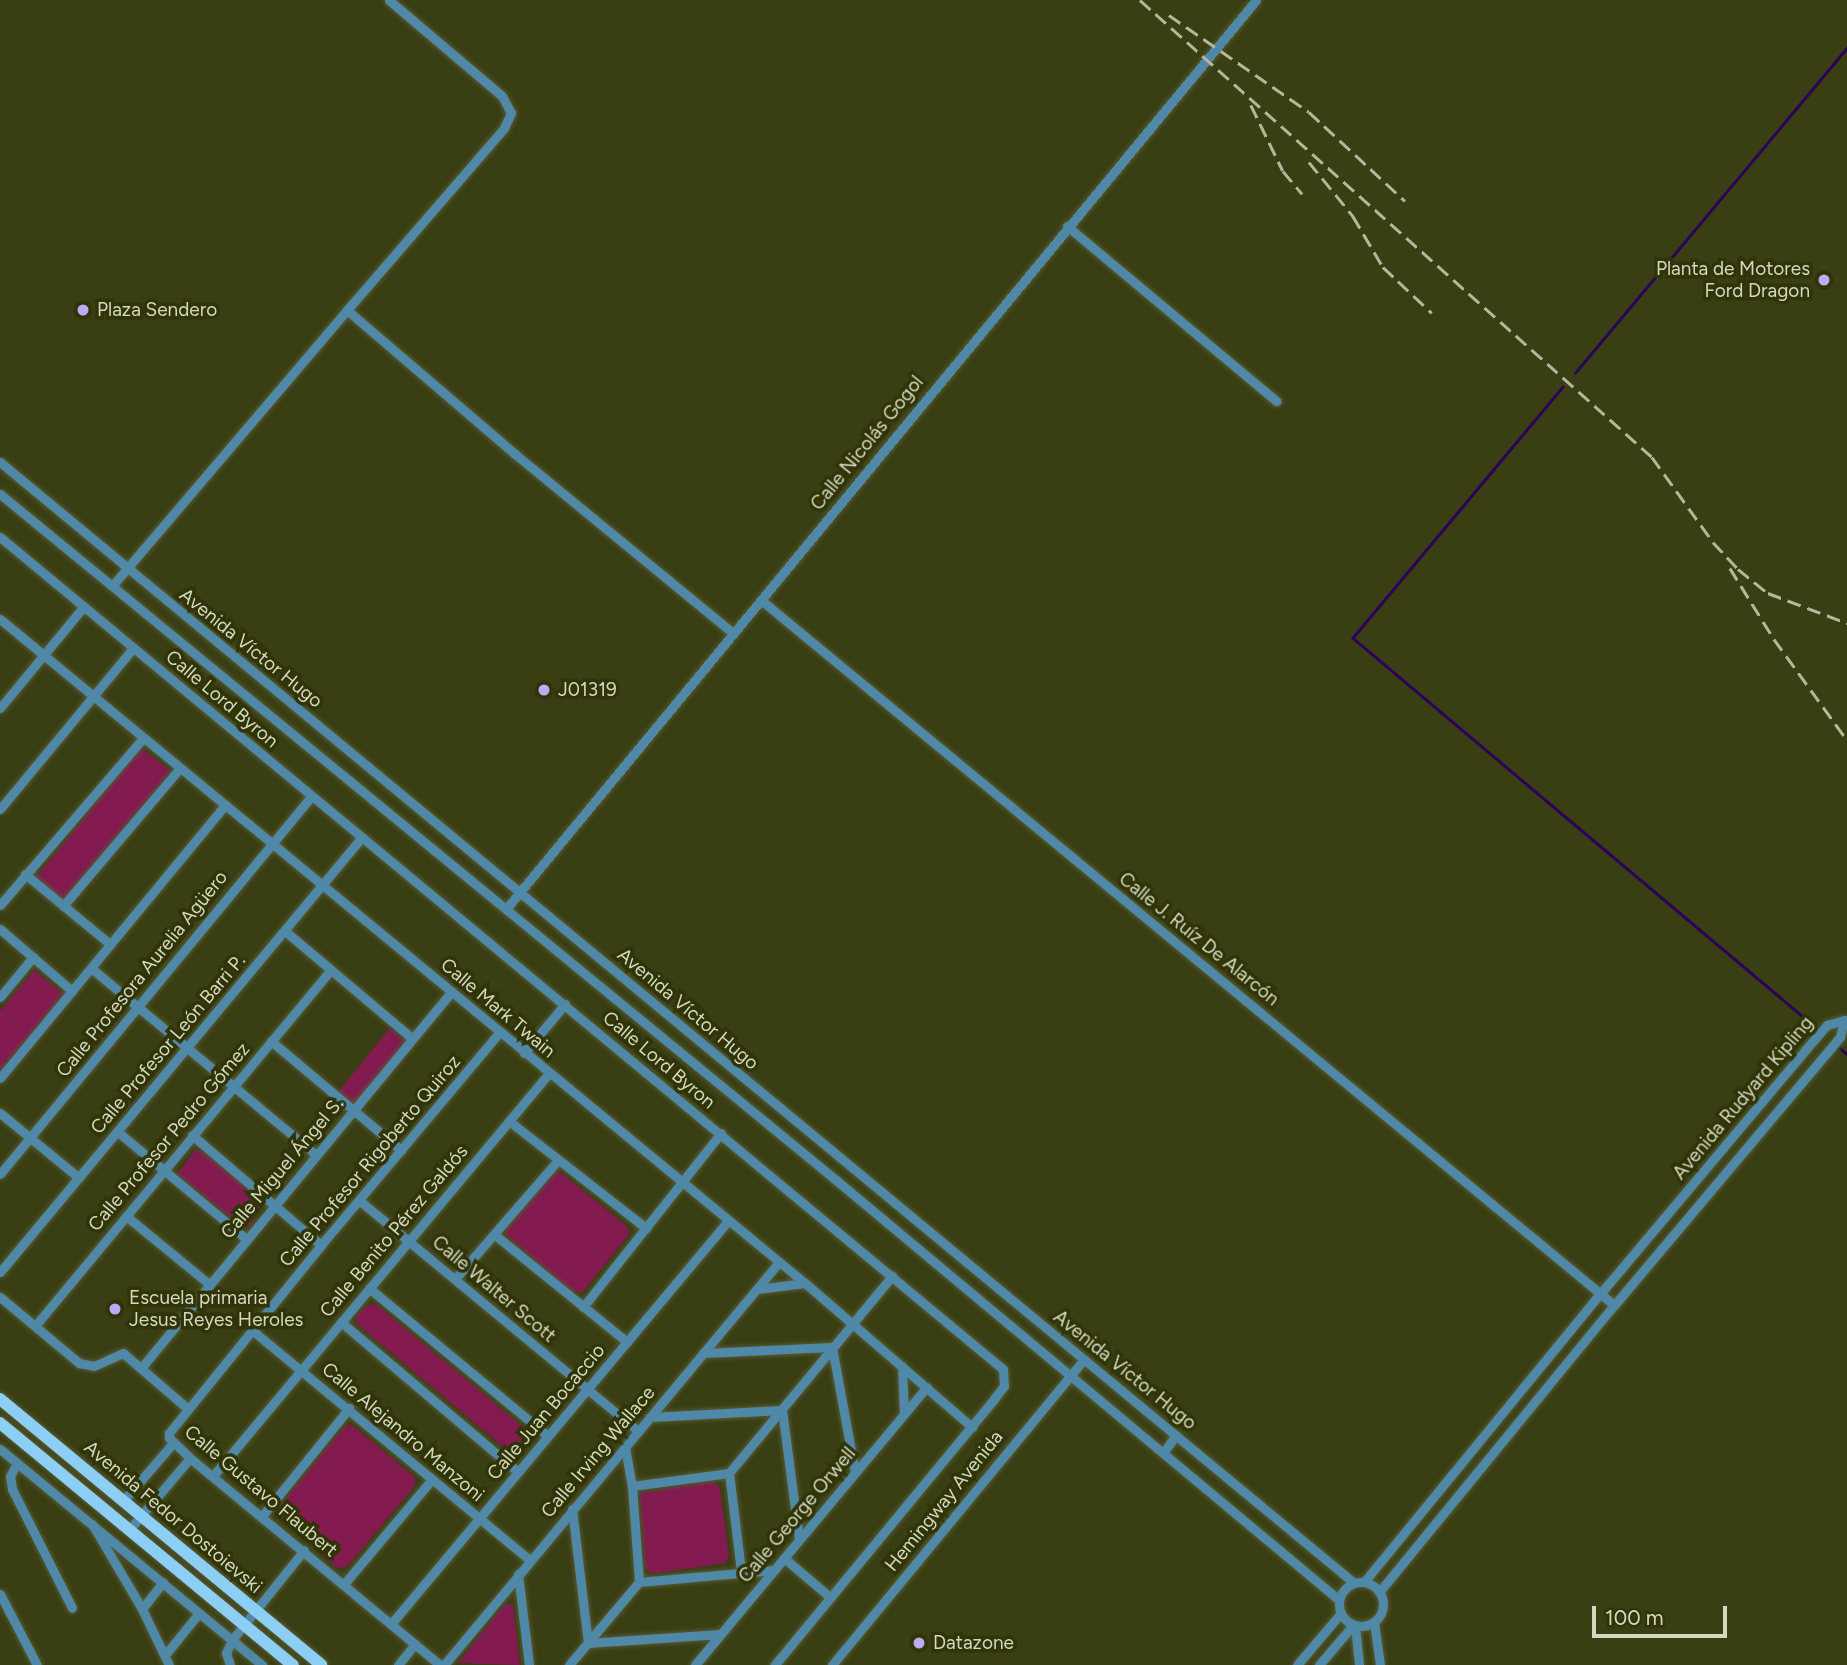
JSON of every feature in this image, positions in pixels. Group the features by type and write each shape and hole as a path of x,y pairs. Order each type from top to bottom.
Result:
{"main road":[{"name":"Avenida Fedor Dostoievski","path":"0,1399 321,1665"},
{"name":"Avenida Fedor Dostoievski","path":"0,1423 293,1665"}],"street":[{"path":"113,585 504,128 511,113 502,96 389,0"},
{"name":"Calle Nicolás Gogol","path":"506,909 1256,0"},
{"path":"1067,226 1276,401"},
{"path":"347,310 515,454 734,634"},
{"name":"Avenida Víctor Hugo","path":"0,462 1083,1360 1359,1583"},
{"name":"Avenida Víctor Hugo","path":"0,494 506,909 1339,1600"},
{"name":"Calle Lord Byron","path":"0,537 721,1133 1003,1370 1004,1386 775,1665"},
{"name":"Calle J. Ruíz De Alarcón","path":"761,600 1614,1305"},
{"path":"0,708 84,606"},
{"name":"Calle Mark Twain","path":"0,619 779,1262 972,1427"},
{"path":"0,809 133,648"},
{"path":"0,905 4,893 25,874 143,738"},
{"path":"64,906 180,768"},
{"name":"Calle Profesora Aurelia Agüero","path":"0,1174 312,796"},
{"path":"0,1078 225,805"},
{"name":"Calle Profesor León Barri P.","path":"0,1272 362,837"},
{"path":"25,874 110,944"},
{"path":"0,929 72,991"},
{"path":"285,931 413,1039"},
{"path":"0,998 33,957"},
{"path":"91,968 316,1155"},
{"name":"Calle Profesor Pedro Gómez","path":"35,1326 330,971"},
{"name":"Calle Miguel Ángel S.","path":"142,1367 245,1238 451,992"},
{"path":"524,1053 565,1004"},
{"name":"Avenida Rudyard Kipling","path":"1359,1583 1827,1025 1844,1020 1840,1037 1614,1305 1379,1592"},
{"name":"Calle Profesor Rigoberto Quiroz","path":"187,1408 499,1033"},
{"path":"271,1041 401,1150"},
{"path":"1807,1049 1820,1060"},
{"name":"Calle Benito Pérez Galdós","path":"213,1476 549,1073"},
{"path":"0,1113 79,1178"},
{"path":"509,1121 646,1228"},
{"path":"118,1132 245,1238"},
{"path":"583,1307 721,1133"},
{"path":"192,1135 321,1245"},
{"path":"455,1279 558,1160"},
{"name":"Calle Walter Scott","path":"360,1201 638,1431"},
{"path":"126,1216 208,1283"},
{"name":"Calle Juan Bocaccio","path":"391,1625 728,1221"},
{"path":"495,1235 626,1342"},
{"name":"Calle Irving Wallace","path":"442,1665 779,1262"},
{"path":"632,1486 729,1473 892,1276"},
{"path":"757,1289 804,1283"},
{"path":"369,1288 547,1435"},
{"name":"Calle Gustavo Flaubert","path":"0,1297 79,1363 94,1366 123,1353 142,1367 187,1408 169,1433 173,1443 442,1665"},
{"path":"341,1322 518,1472"},
{"name":"Calle Alejandro Manzoni","path":"253,1331 530,1560"},
{"path":"703,1353 832,1348"},
{"path":"832,1348 855,1472"},
{"name":"Hemingway Avenida","path":"832,1665 1083,1360"},
{"path":"902,1366 904,1414"},
{"name":"Calle George Orwell","path":"695,1665 927,1387"},
{"path":"262,1516 349,1408"},
{"path":"650,1417 782,1410"},
{"path":"782,1410 799,1539"},
{"path":"1163,1453 1176,1435"},
{"path":"123,1501 173,1443"},
{"path":"625,1447 632,1486 639,1582"},
{"path":"0,1449 262,1665"},
{"path":"129,1530 190,1458"},
{"path":"17,1463 10,1476 12,1489 72,1608"},
{"path":"729,1473 741,1571"},
{"path":"344,1584 432,1479"},
{"path":"572,1509 588,1643"},
{"path":"89,1520 142,1609 167,1660 199,1613"},
{"path":"230,1665 226,1653 232,1640 304,1550"},
{"path":"784,1558 830,1597"},
{"path":"569,1665 639,1582 774,1570"},
{"path":"518,1574 528,1665"},
{"path":"142,1609 163,1582"},
{"path":"1359,1665 1354,1625 1341,1613 1339,1600 1344,1590 1359,1583 1379,1592 1382,1610 1374,1622 1380,1665"},
{"path":"0,1594 37,1665"},
{"path":"1297,1665 1341,1613"},
{"path":"1319,1665 1354,1625 1374,1622"},
{"path":"588,1643 720,1634"},
{"path":"398,1665 415,1644"}],"shaded area":[{"path":"141,748 171,771 64,901 36,877"},
{"path":"34,970 64,994 0,1071 0,1011"},
{"path":"390,1028 406,1042 355,1105 339,1091"},
{"path":"195,1150 202,1151 262,1201 250,1226 241,1226 177,1174"},
{"path":"560,1172 628,1227 629,1235 582,1293 570,1290 506,1235 506,1229 555,1173"},
{"path":"376,1304 528,1431 531,1440 519,1455 509,1452 357,1324 356,1316 367,1305"},
{"path":"352,1425 415,1477 415,1486 347,1567 337,1568 280,1517 277,1509 345,1426"},
{"path":"713,1481 720,1488 729,1557 725,1563 651,1574 645,1567 640,1493"},
{"path":"513,1604 520,1665 458,1663 504,1605"}],"waterway":[{"path":"1575,373 1847,48"},
{"path":"1563,387 1353,638 1813,1025"},
{"path":"1840,1048 1847,1054"}],"railway":[{"path":"1140,0 1652,457 1713,542 1738,569 1768,593 1847,623"},
{"path":"1169,15 1309,112 1405,201"},
{"path":"1251,105 1283,171 1302,194"},
{"path":"1309,162 1353,216 1383,267 1432,313"},
{"path":"1730,568 1774,639 1847,740"}],"place":[{"name":"Planta de Motores Ford Dragon","path":"1824,280"},
{"name":"Plaza Sendero","path":"83,310"},
{"name":"J01319","path":"544,690"},
{"name":"Escuela primaria Jesus Reyes Heroles","path":"115,1309"},
{"name":"Datazone","path":"919,1643"}]}
